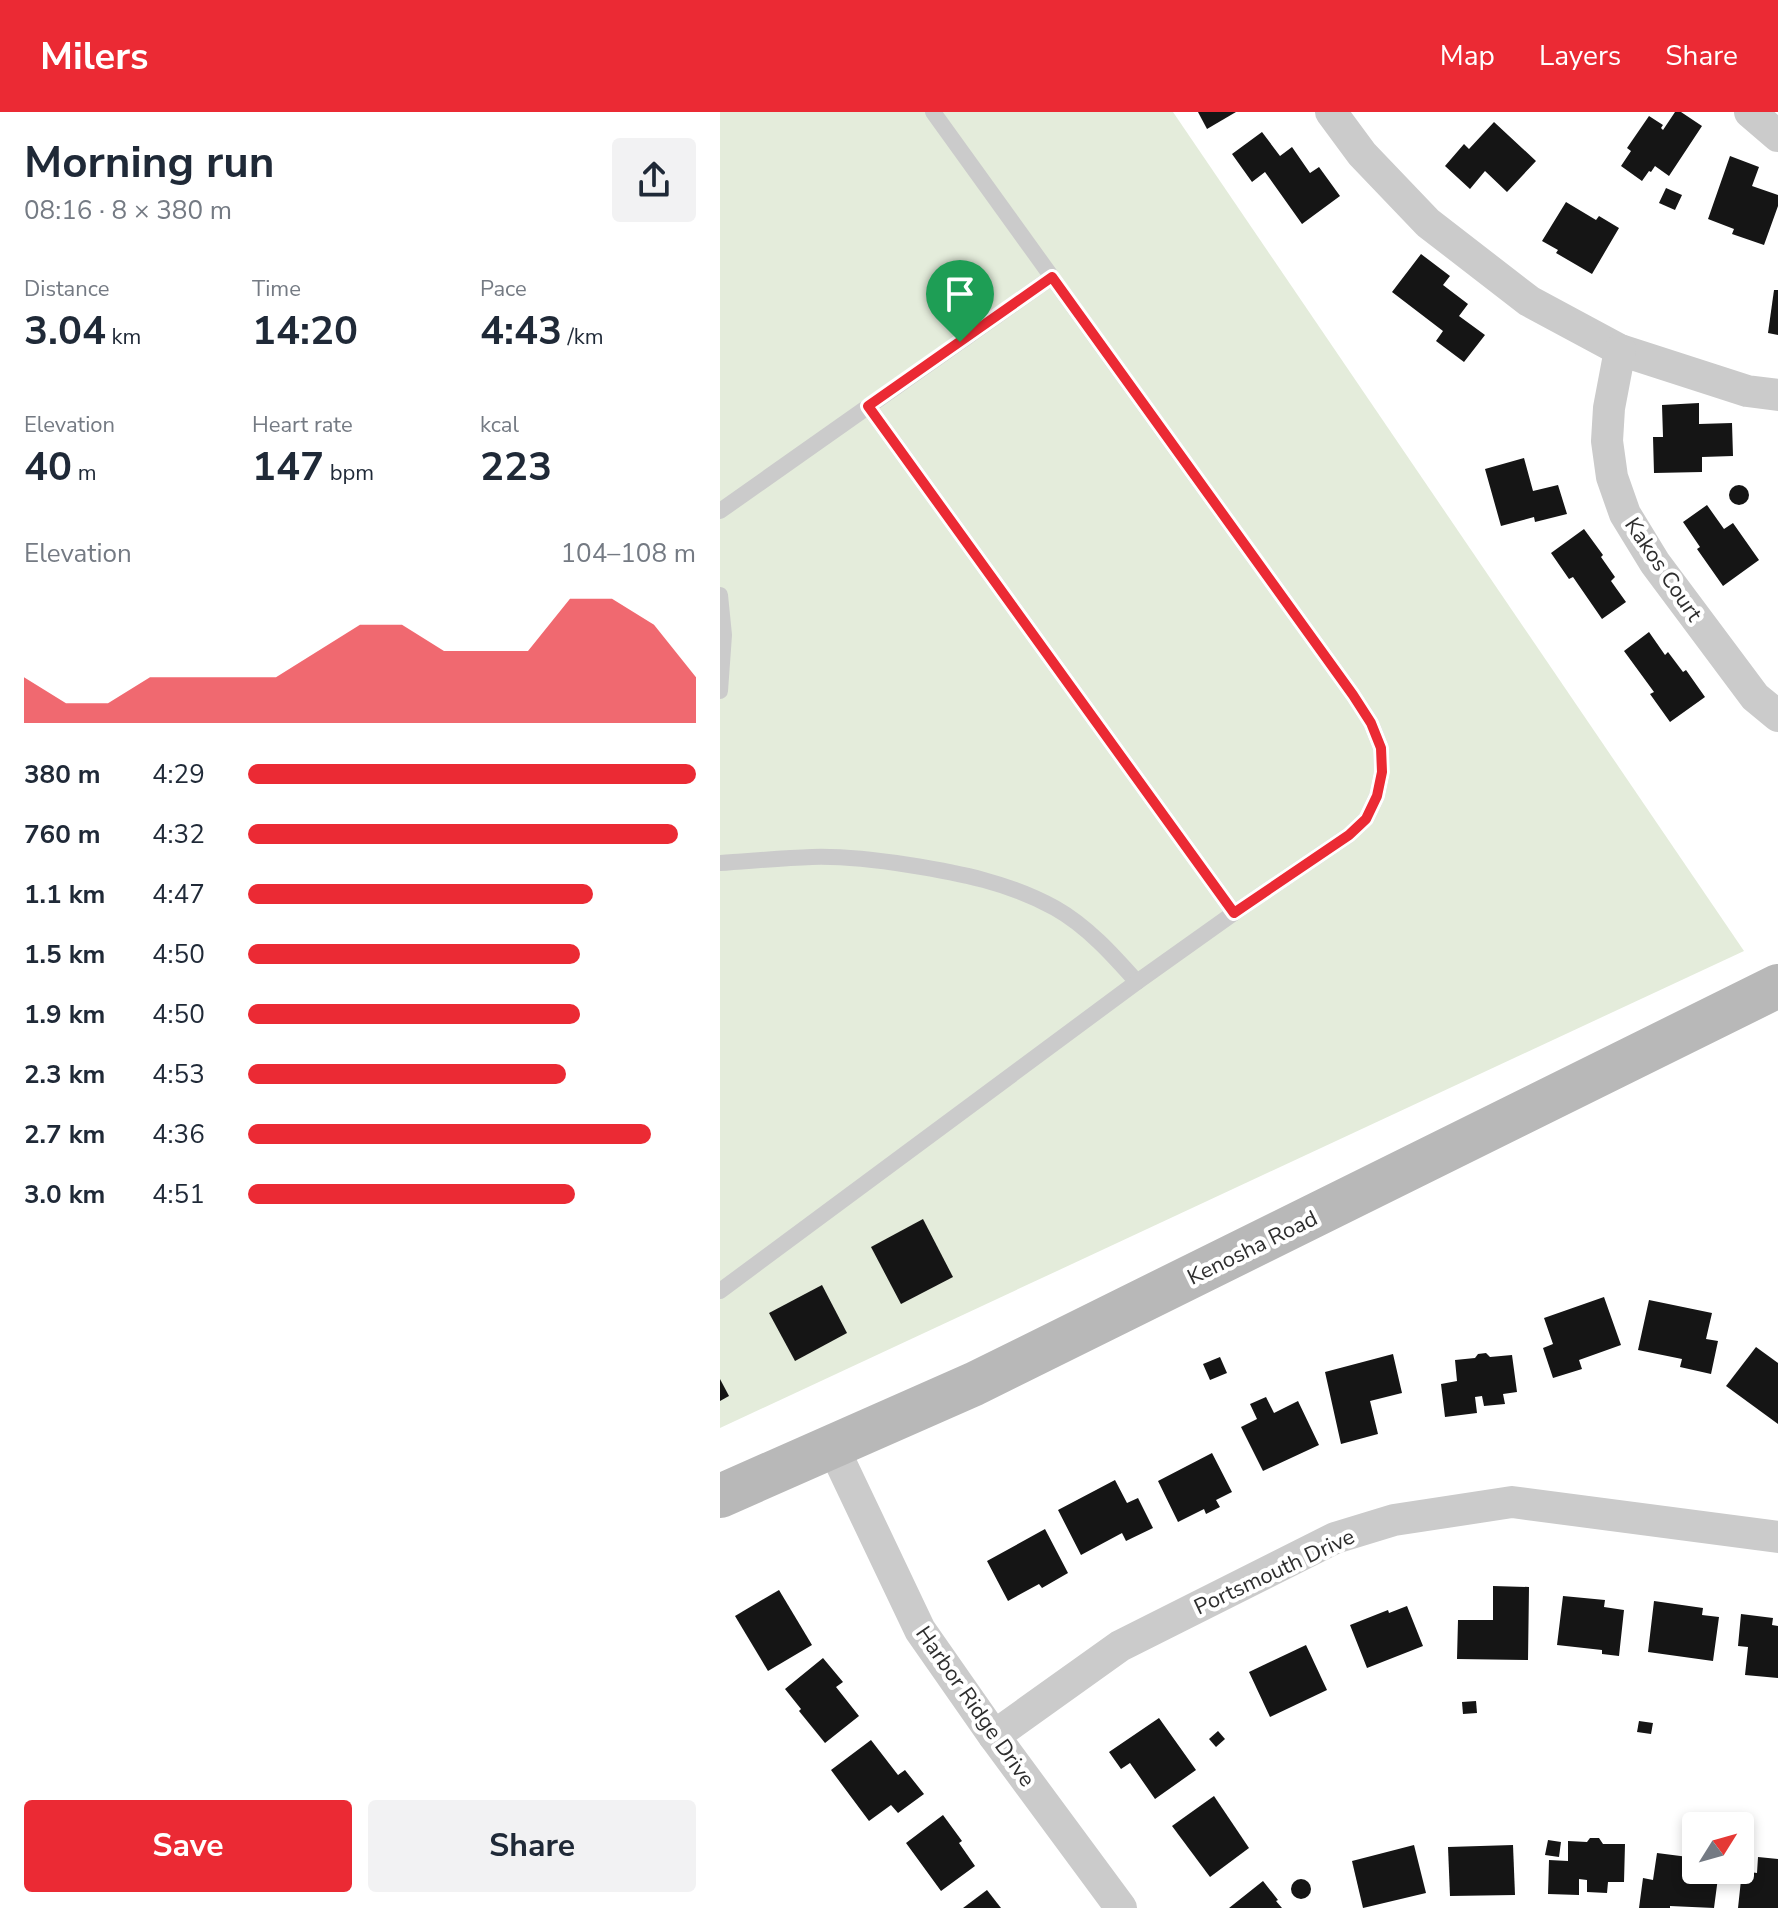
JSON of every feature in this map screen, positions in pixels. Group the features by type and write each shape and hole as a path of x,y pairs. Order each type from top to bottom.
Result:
{"street":[{"path":"1331,112 1362,154 1428,223 1529,301 1620,350 1747,391 1778,395"},
{"path":"1750,112 1778,136"},
{"name":"Kakos Court","path":"1620,350 1609,408 1607,441 1612,477 1625,514 1655,563 1755,697 1778,716"},
{"name":"Kenosha Road","path":"720,1496 974,1384 1778,986"},
{"name":"Harbor Ridge Drive","path":"833,1447 920,1630 1121,1908"},
{"name":"Portsmouth Drive","path":"994,1736 1120,1646 1335,1538 1394,1520 1512,1502 1778,1537"}],"lane":[{"path":"720,1291 1137,982 1349,835 1366,819 1377,796 1382,772 1381,748 1371,723 1353,695 933,112"},
{"path":"720,511 1052,277"},
{"path":"868,406 1234,913"},
{"path":"720,595 724,635 720,691"},
{"path":"720,863 814,857 871,859 986,879 1057,909 1086,931 1137,982"}],"green space":[{"path":"720,112 1173,112 1744,951 720,1428"}],"building":[{"path":"1198,112 1236,112 1207,129"},
{"path":"1675,112 1681,112 1702,126 1669,176 1655,166 1642,181 1621,166 1631,151 1627,148 1649,116 1663,125 1663,130"},
{"path":"1494,122 1536,161 1507,192 1485,171 1470,189 1445,166 1464,144 1469,149"},
{"path":"1262,132 1280,156 1292,147 1310,173 1319,167 1340,196 1302,224 1265,172 1252,182 1232,154"},
{"path":"1730,156 1759,167 1752,186 1778,195 1778,206 1764,245 1732,234 1734,229 1708,219"},
{"path":"1666,188 1682,195 1675,210 1659,203"},
{"path":"1566,202 1596,220 1599,216 1619,228 1592,274 1542,241"},
{"path":"1421,254 1450,276 1443,285 1468,304 1459,316 1485,335 1464,362 1436,341 1443,331 1392,292"},
{"path":"1774,290 1778,290 1778,335 1768,333"},
{"path":"1699,403 1699,424 1732,423 1733,456 1702,457 1702,472 1654,473 1653,437 1663,437 1662,405"},
{"path":"1524,458 1533,491 1558,485 1567,514 1535,522 1534,517 1501,526 1485,469"},
{"path":"1739,485 1746,488 1749,495 1746,502 1739,505 1732,502 1729,495 1732,488"},
{"path":"1707,505 1724,529 1733,523 1759,560 1723,586 1697,549 1700,547 1683,522"},
{"path":"1584,529 1603,555 1601,557 1615,577 1611,581 1626,602 1602,619 1573,577 1569,579 1551,553"},
{"path":"1649,632 1665,655 1668,652 1683,672 1686,670 1705,697 1670,722 1650,694 1654,692 1624,651"},
{"path":"923,1219 953,1277 901,1304 871,1247"},
{"path":"822,1285 847,1333 795,1361 769,1313"},
{"path":"1604,1297 1621,1345 1579,1360 1582,1369 1553,1378 1543,1348 1553,1344 1544,1318"},
{"path":"1649,1300 1712,1313 1706,1339 1718,1341 1711,1374 1680,1367 1682,1359 1638,1350"},
{"path":"1756,1347 1778,1363 1778,1424 1726,1386"},
{"path":"1486,1353 1490,1357 1512,1355 1517,1392 1503,1394 1505,1404 1484,1406 1482,1396 1475,1397 1477,1413 1445,1417 1441,1384 1457,1381 1455,1360 1475,1358 1478,1354"},
{"path":"1393,1354 1402,1393 1370,1401 1378,1434 1341,1444 1325,1372"},
{"path":"1220,1357 1227,1373 1210,1380 1203,1364"},
{"path":"720,1379 729,1396 720,1401"},
{"path":"1266,1397 1274,1413 1298,1401 1319,1445 1263,1471 1241,1427 1257,1419 1250,1404"},
{"path":"1212,1453 1232,1492 1216,1500 1220,1507 1206,1514 1204,1509 1178,1522 1158,1481"},
{"path":"1115,1480 1127,1503 1138,1498 1153,1528 1126,1541 1122,1533 1081,1555 1058,1510"},
{"path":"1045,1529 1068,1573 1042,1588 1039,1584 1008,1601 987,1561"},
{"path":"1493,1586 1529,1587 1528,1660 1457,1659 1458,1620 1493,1620"},
{"path":"779,1590 812,1645 768,1671 735,1616"},
{"path":"1563,1596 1605,1600 1604,1607 1624,1610 1619,1656 1602,1654 1602,1650 1557,1645"},
{"path":"1654,1601 1703,1608 1702,1615 1719,1617 1713,1661 1648,1652"},
{"path":"1407,1606 1423,1646 1367,1668 1350,1625"},
{"path":"1741,1614 1773,1618 1772,1625 1778,1626 1778,1678 1745,1675 1748,1647 1738,1646"},
{"path":"1306,1645 1327,1690 1270,1717 1249,1672"},
{"path":"823,1658 843,1682 836,1687 859,1716 825,1743 785,1689"},
{"path":"1476,1701 1477,1713 1463,1714 1462,1702"},
{"path":"1159,1718 1196,1770 1155,1799 1130,1763 1121,1769 1109,1752"},
{"path":"1639,1721 1653,1723 1651,1734 1637,1732"},
{"path":"1218,1731 1225,1739 1216,1747 1209,1739"},
{"path":"871,1740 898,1775 905,1770 924,1794 898,1813 891,1805 869,1821 831,1770"},
{"path":"1214,1796 1249,1848 1210,1877 1172,1826"},
{"path":"943,1815 975,1866 941,1891 906,1843"},
{"path":"1590,1838 1599,1838 1603,1844 1625,1844 1624,1882 1608,1882 1607,1893 1587,1892 1587,1880 1579,1879 1579,1895 1548,1894 1549,1860 1568,1861 1568,1841 1587,1842"},
{"path":"1548,1840 1561,1842 1559,1857 1545,1855"},
{"path":"1414,1845 1426,1893 1363,1908 1352,1861"},
{"path":"1513,1845 1515,1895 1450,1896 1448,1847"},
{"path":"1657,1853 1682,1856 1682,1884 1717,1884 1714,1908 1639,1908 1643,1878 1653,1880"},
{"path":"1758,1857 1778,1859 1778,1908 1738,1908 1741,1884 1754,1884 1754,1873 1757,1873"},
{"path":"1301,1879 1308,1882 1311,1889 1308,1896 1301,1899 1294,1896 1291,1889 1294,1882"},
{"path":"1263,1881 1282,1908 1229,1908"},
{"path":"987,1890 1001,1908 963,1908"}],"route":[{"path":"1052,277 1371,723 1381,748 1382,772 1377,796 1366,819 1349,835 1234,913 868,406 960,342 1052,277"}]}
